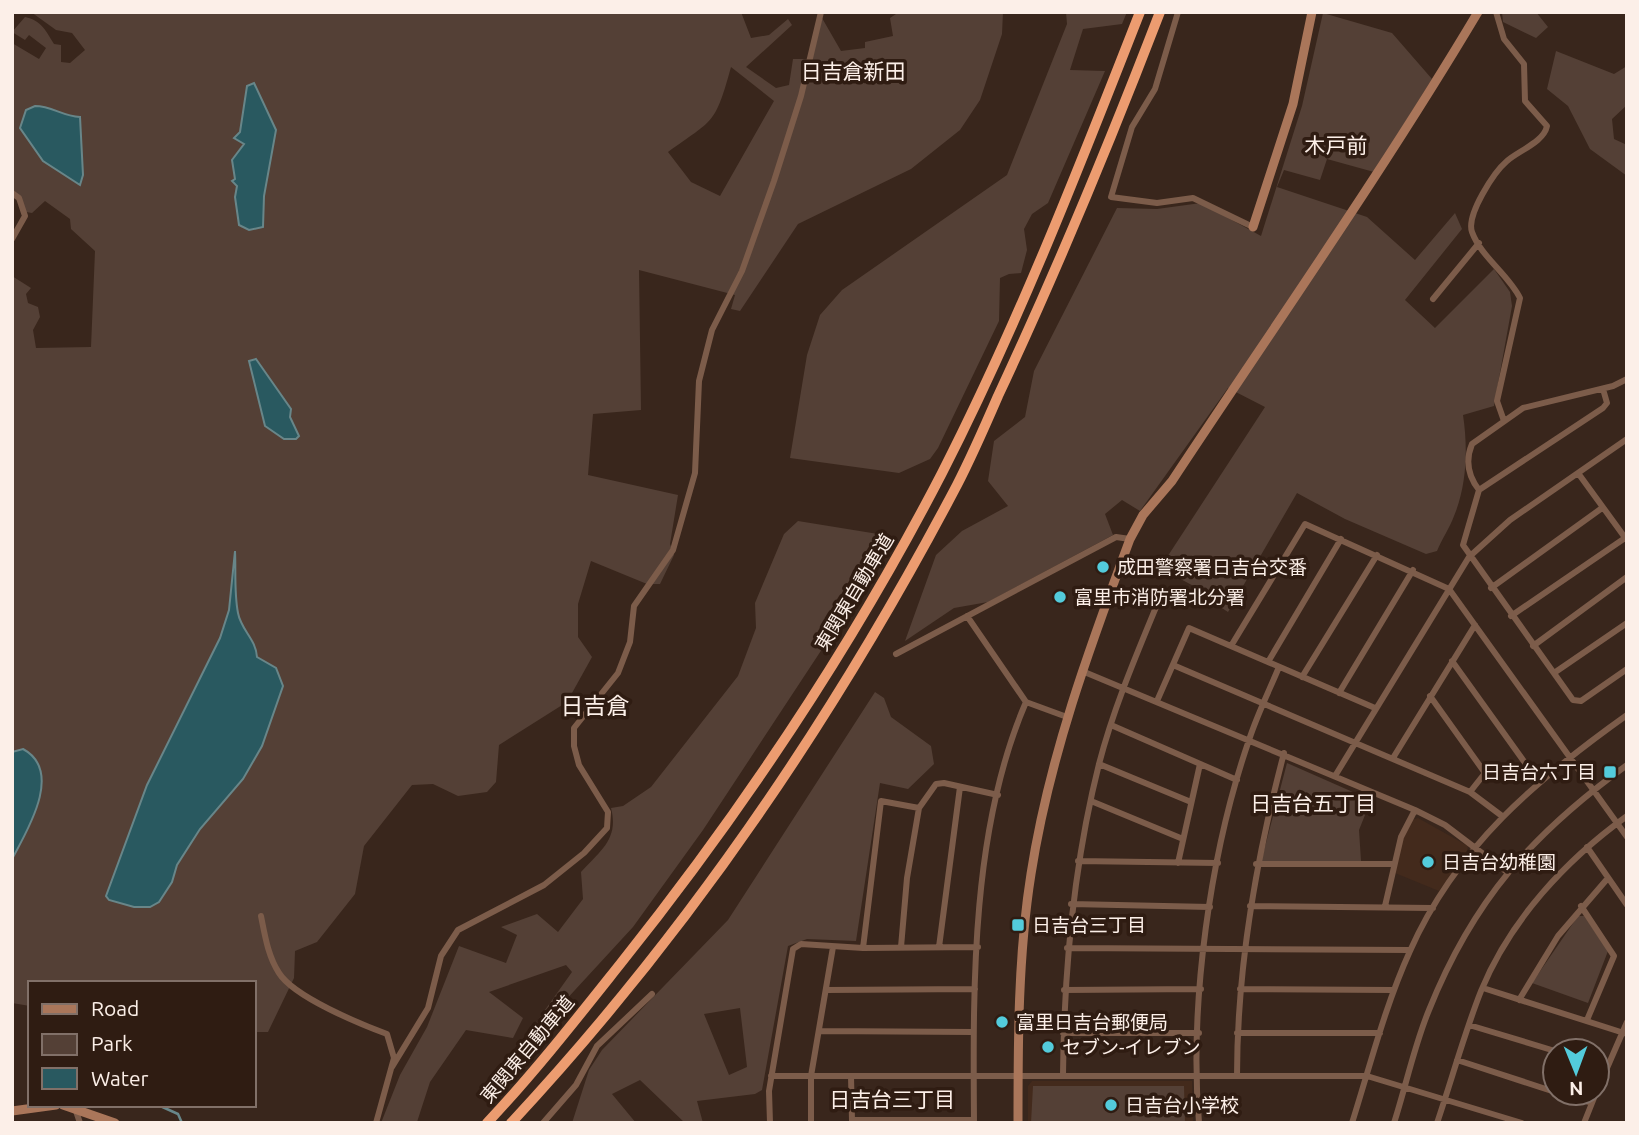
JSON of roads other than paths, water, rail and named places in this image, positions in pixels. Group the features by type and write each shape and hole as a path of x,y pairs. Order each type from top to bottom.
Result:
{"highway":[{"name":"東関東自動車道","path":"487,1123 547,1055 693,873 752,790 870,604 983,389 1024,298 1140,12"},
{"name":"東関東自動車道","path":"510,1123 573,1054 709,883 776,789 875,631 958,483 1035,318 1109,146 1160,12"}],"street":[{"path":"376,1123 393,1067 428,1008 441,956 457,930 544,885 584,853 607,828 608,812 579,765 574,746 574,727 618,673 630,642 634,606 673,550 695,473 699,381 712,330 742,271 774,181 801,96 821,12"},
{"path":"1178,12 1155,89 1132,127 1111,197 1157,203 1193,198 1253,227 1293,104 1312,12"},
{"path":"1018,1123 1020,986 1031,875 1040,822 1067,717 1130,540 1143,515 1172,481 1337,237 1423,106 1478,12"},
{"path":"1496,12 1504,39 1524,64 1525,101 1547,126 1544,134 1505,162 1473,210 1471,231 1520,298 1497,401 1504,421"},
{"path":"12,193 19,198 25,216 12,239"},
{"path":"1433,299 1479,243"},
{"path":"1479,490 1469,471 1468,454 1472,444 1523,408 1603,389 1627,379"},
{"path":"1603,389 1607,404 1603,408 1479,490 1463,545 1511,616 1577,702 1627,668"},
{"path":"1335,776 1469,557 1510,520 1627,439"},
{"path":"1511,616 1626,539 1578,472"},
{"path":"1492,588 1602,508"},
{"path":"1231,646 1305,524 1413,570 1449,589 1627,837"},
{"path":"896,654 1116,537 1130,540"},
{"path":"1268,662 1341,539"},
{"path":"1302,677 1377,555"},
{"path":"1339,693 1413,570"},
{"path":"1533,646 1627,577"},
{"path":"1063,1075 1064,990 1071,904 1091,801 1124,686 1161,595 1178,602"},
{"path":"967,616 1027,702 1067,717"},
{"path":"1554,673 1627,623"},
{"path":"1393,758 1475,625"},
{"path":"1157,701 1189,628 1375,708"},
{"path":"1452,661 1538,781"},
{"path":"1173,664 1355,740 1470,792 1502,816"},
{"path":"1199,1123 1201,989 1210,907 1237,780 1249,739 1279,667"},
{"path":"1082,671 1284,753 1445,824 1507,872"},
{"path":"1430,696 1485,773 1470,792"},
{"path":"851,1076 852,1121 974,1121 973,1032 984,872 998,795 1027,702"},
{"path":"1352,1123 1394,990 1410,950 1433,908 1476,846 1502,816 1538,781 1627,715"},
{"path":"1111,725 1237,780"},
{"path":"1237,1076 1240,989 1256,864 1284,753"},
{"path":"1100,764 1191,802"},
{"path":"1178,863 1200,764"},
{"path":"1394,1123 1427,1013 1447,968 1507,872 1552,822 1627,765"},
{"path":"901,947 907,878 919,808 936,784 998,795"},
{"path":"939,947 960,787"},
{"path":"863,948 881,800 919,808"},
{"path":"1091,801 1183,839"},
{"path":"1385,906 1401,837 1415,810"},
{"path":"1437,1123 1469,1025 1500,954 1539,898 1587,847 1627,816"},
{"path":"1587,847 1627,905"},
{"path":"1078,861 1218,863"},
{"path":"1256,864 1393,864"},
{"path":"1519,1000 1536,968 1581,906 1608,878"},
{"path":"1071,904 1210,907"},
{"path":"1250,906 1433,908"},
{"path":"1581,906 1614,956 1587,1020"},
{"path":"261,916 270,956 280,976 334,1012 387,1034 393,1046 393,1067"},
{"path":"770,1123 771,1076 793,948 801,944 863,948 978,947"},
{"path":"811,1123 811,1076 833,947"},
{"path":"1067,948 1410,950"},
{"path":"1483,988 1624,1034"},
{"path":"827,990 975,989"},
{"path":"1064,990 1201,989"},
{"path":"1240,989 1394,990"},
{"path":"543,1123 576,1085 597,1046 652,994"},
{"path":"1611,1060 1627,1022"},
{"path":"1469,1025 1541,1047"},
{"path":"819,1031 973,1032"},
{"path":"1063,1033 1199,1033"},
{"path":"1237,1033 1380,1033"},
{"path":"1457,1060 1541,1087"},
{"path":"771,1076 1367,1076 1521,1123"},
{"path":"12,1111 41,1107"},
{"path":"71,1107 116,1123"},
{"path":"75,1108 80,1123"}],"water":[{"path":"254,83 276,130 264,196 263,227 249,230 239,225 235,197 237,186 232,181 235,179 232,160 244,144 234,138 240,132 247,86"},
{"path":"35,106 80,117 83,175 80,185 43,161 20,128 26,110"},
{"path":"256,359 291,409 290,417 299,436 296,439 284,439 265,426 249,361"},
{"path":"235,551 236,598 240,619 254,645 257,657 276,668 283,686 262,746 243,779 200,829 177,865 172,882 159,902 150,907 134,907 109,900 106,896 147,785 220,638 229,610"},
{"path":"23,749 35,759 41,772 41,786 33,818 12,859 12,752"}],"waterway":[{"path":"162,1107 178,1114 182,1123"}],"place":[{"name":"成田警察署日吉台交番","path":"1103,567"},
{"name":"富里市消防署北分署","path":"1060,597"},
{"name":"日吉台六丁目","path":"1610,772"},
{"name":"日吉台幼稚園","path":"1428,862"},
{"name":"日吉台三丁目","path":"1018,925"},
{"name":"富里日吉台郵便局","path":"1002,1022"},
{"name":"セブン-イレブン","path":"1048,1047"},
{"name":"日吉台小学校","path":"1111,1105"}],"district":[{"name":"日吉倉新田","path":"853,71"},
{"name":"木戸前","path":"1336,145"},
{"name":"日吉倉","path":"595,705"},
{"name":"日吉台五丁目","path":"1313,803"},
{"name":"日吉台三丁目","path":"892,1099"}]}
